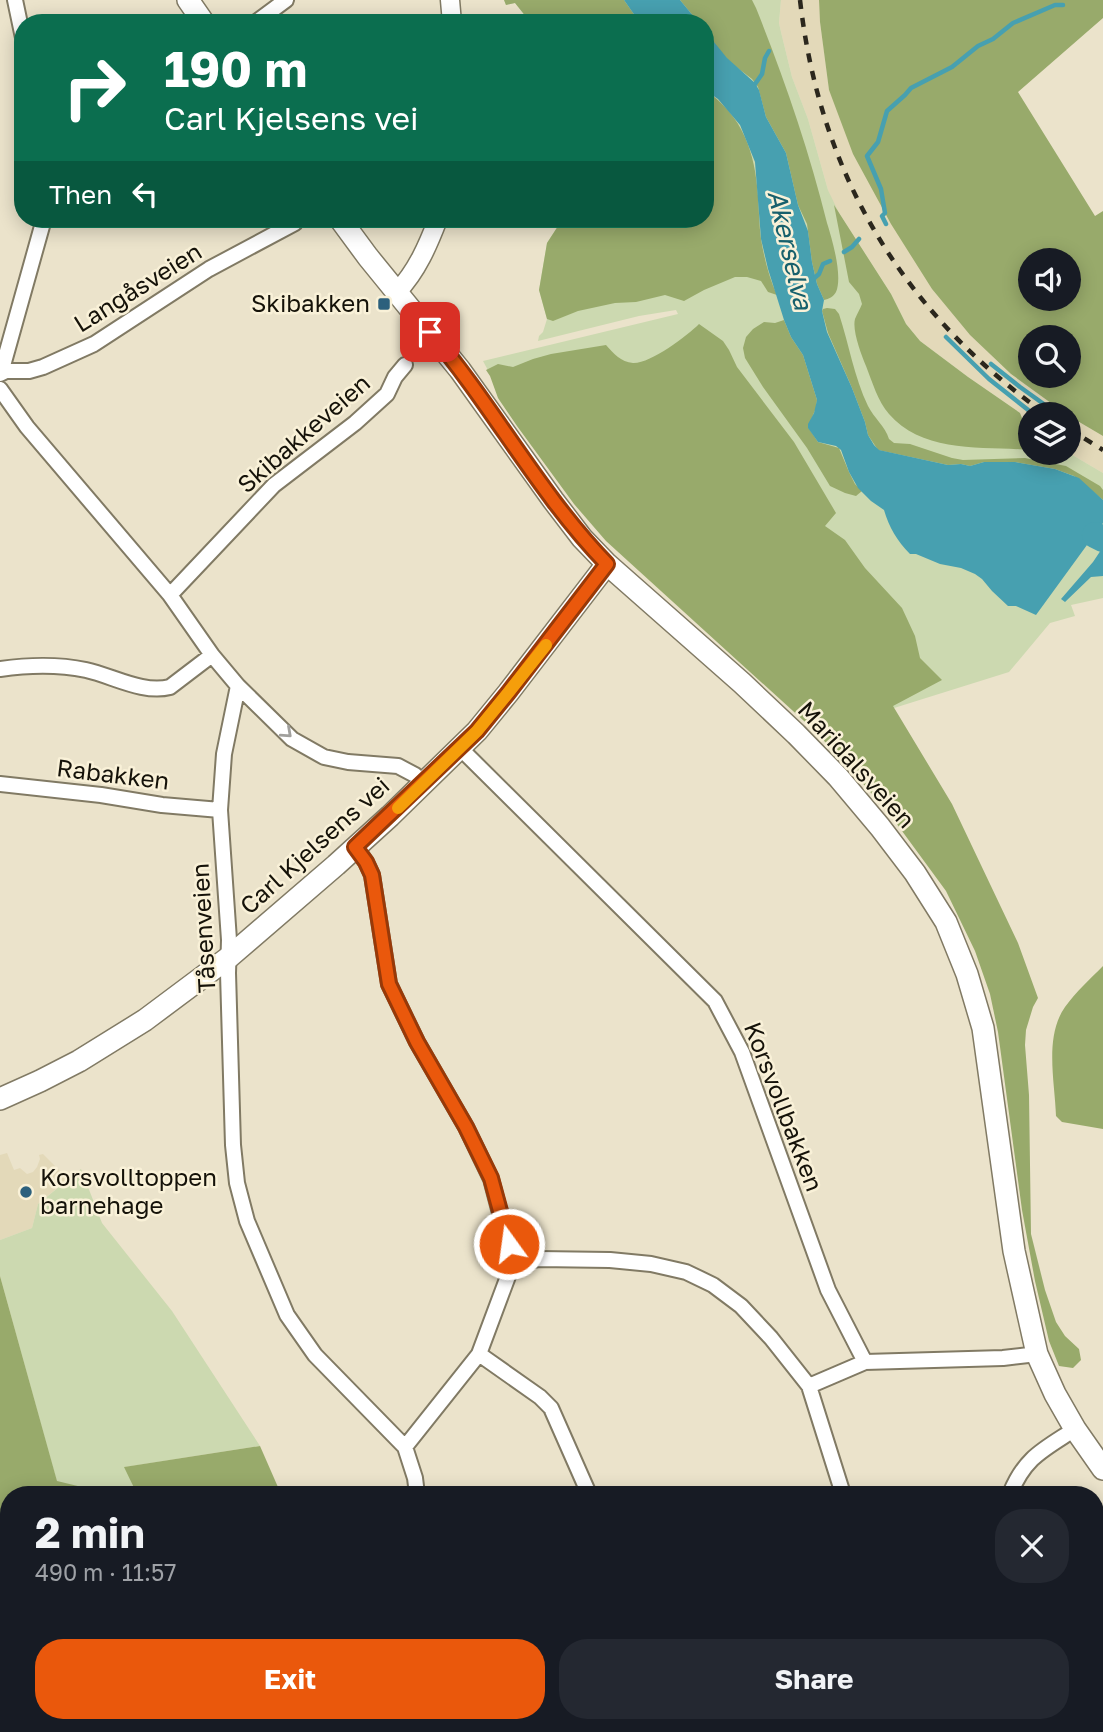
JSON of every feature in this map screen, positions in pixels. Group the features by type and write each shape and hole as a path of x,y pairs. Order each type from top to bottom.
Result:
{"main road":[{"name":"Maridalsveien","path":"347,228 460,369 569,522 607,564 742,683 832,769 898,850 930,895 946,922 967,974 983,1028 1014,1251 1037,1354 1075,1429 1103,1469"},
{"name":"Carl Kjelsens vei","path":"0,1099 97,1051 200,981 355,847 460,748 508,693 607,564"}],"street":[{"path":"267,14 286,0"},
{"path":"0,371 41,228"},
{"name":"Langåsveien","path":"0,371 43,367 94,344 209,269 286,228"},
{"path":"397,292 421,259 434,228"},
{"name":"Skibakkeveien","path":"170,595 274,485 355,423 387,394 395,377 405,365"},
{"path":"0,389 27,427 170,595 212,655 238,686 292,739 324,757 398,766 424,783"},
{"path":"0,669 42,665 86,670 148,688 162,689 170,687 212,655"},
{"name":"Tåsenveien","path":"238,686 224,754 220,810 229,940 233,1145 237,1183 247,1221 287,1315 315,1355 405,1447 416,1486"},
{"name":"Korsvollbakken","path":"460,748 715,1001 742,1052 828,1290 865,1362"},
{"name":"Rabakken","path":"0,783 162,805 220,810"},
{"path":"355,847 372,875 389,984 417,1042 466,1127 491,1178 513,1263 478,1354 405,1447"},
{"path":"513,1263 539,1259 610,1260 650,1264 686,1272 713,1285 741,1306 771,1338 809,1386 840,1486"},
{"path":"478,1354 540,1397 551,1408 585,1486"},
{"path":"809,1386 865,1362 1003,1358 1037,1354"},
{"path":"1014,1486 1030,1460 1075,1429"}],"shaded area":[{"path":"781,0 819,0 829,90 932,289 970,335 1018,379 1018,388 1030,388 1049,402 1018,402 1018,412 920,341 906,324 891,294 834,205 808,119 792,77 779,23"},
{"path":"1081,423 1103,436 1103,473 1081,460"},
{"name":"Korsvolltoppen barnehage","path":"7,1153 14,1170 20,1168 27,1174 37,1167 39,1155 43,1154 68,1179 38,1204 32,1228 0,1240 0,1155"}],"green space":[{"path":"504,0 781,0 779,23 792,77 808,119 828,190 839,213 891,294 906,324 920,341 1018,412 1018,465 1081,465 1081,460 1103,473 1103,598 1071,605 1075,616 1050,623 1009,672 827,729 561,483 500,401 483,361 678,314 676,310 639,316 538,341 547,319 539,290 547,243 557,228 714,228 714,14 524,14 515,3 506,5"},
{"path":"504,0 624,0 634,14 524,14 515,3 506,5"},
{"path":"680,0 752,0 756,8 795,114 832,238 838,285 834,295 829,298 824,300 817,284 807,224 798,205 786,153 766,117 758,87 714,43 714,14 692,14"},
{"path":"819,0 1103,0 1103,18 1018,92 1095,216 1103,211 1103,436 1081,423 1081,402 1050,402 1030,388 1081,388 1081,325 1018,325 1018,379 1011,374 970,335 932,289 891,224 853,154 829,90"},
{"path":"714,97 738,123 750,150 756,180 762,246 777,295 768,292 761,281 735,277 684,301 665,295 578,311 553,321 547,319 539,290 547,243 557,228 714,228"},
{"path":"834,205 891,294 906,324 920,341 1018,412 1018,449 955,446 936,442 903,427 889,414 876,391 858,342 854,324 862,304 859,294 849,282"},
{"path":"823,309 835,309 839,314 863,395 870,410 894,443 910,444 963,460 1018,458 1018,463 948,465 878,450 868,435 852,388 828,333"},
{"path":"784,320 803,355 817,400 808,427 818,442 839,448 855,484 862,491 856,496 830,486 745,358 743,348 746,337 753,329 764,322"},
{"path":"699,324 723,341 737,367 794,442 836,513 825,526 845,540 865,568 902,608 915,636 920,658 942,680 893,706 952,804 1018,943 1038,998 1026,1030 1025,1045 1029,1095 1031,1234 1056,1322 1065,1336 1079,1349 1081,1360 1073,1368 1059,1366 1049,1341 1022,1210 998,1032 990,994 975,951 946,891 891,816 815,731 606,541 574,504 517,426 498,398 486,370 498,364 513,367 551,354 606,345 625,361 640,362 668,348"},
{"path":"1032,465 1066,466 1100,486 1103,500 1074,476"},
{"path":"1103,966 1103,1129 1062,1122 1056,1116 1052,1060 1055,1032 1065,1007"},
{"path":"81,1169 102,1223 172,1311 260,1446 125,1467 133,1486 76,1486 57,1482 0,1276 0,1240 32,1228 38,1204"},
{"path":"0,1276 57,1481 78,1486 0,1486"},
{"path":"260,1446 278,1486 133,1486 124,1467"}],"water":[{"path":"624,0 680,0 692,14 634,14"},
{"path":"714,42 727,58 755,83 766,117 786,153 798,205 808,231 817,284 824,300 822,311 827,332 874,445 879,450 948,465 1015,462 1018,465 1055,469 1079,478 1103,500 1103,523 1036,615 1016,606 1008,606 975,574 910,554 894,534 884,510 858,488 841,450 836,446 818,442 808,428 817,400 803,355 784,320 768,269 761,239 755,162 740,125 714,96"},
{"path":"1103,547 1103,576 1091,577 1065,602 1061,599"}],"waterway":[{"path":"886,224 882,216 885,213 881,189 867,156 878,142 887,111 911,88 952,67 1013,23 1055,5 1063,5"},
{"path":"753,87 762,74 769,51"},
{"path":"844,252 859,239"},
{"path":"812,280 819,274 823,264 830,261"},
{"path":"946,337 989,379 1018,402"},
{"path":"991,364 1041,402"},
{"name":"Akerselva","path":"1095,535 1103,539"}],"railway":[{"path":"800,0 810,64 827,124 849,181 877,235 911,285 950,332 996,375 1030,402"},
{"path":"1081,436 1103,450"}],"slow traffic":[{"path":"398,808 477,731 546,645"}],"place":[{"name":"Skibakken","path":"384,304"},
{"name":"Korsvolltoppen barnehage","path":"26,1192"}],"route":[{"path":"430,332 460,369 569,522 607,564 477,731 355,847 372,875 389,984 417,1042 466,1127 491,1178 509,1244"}]}
